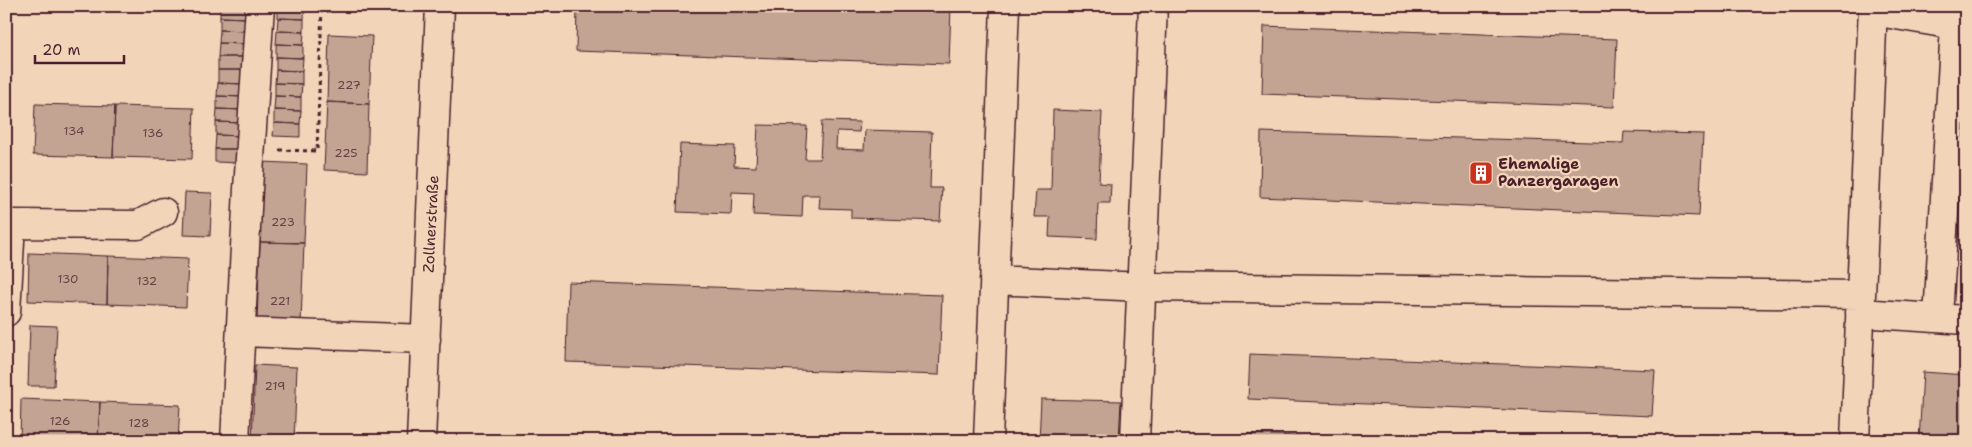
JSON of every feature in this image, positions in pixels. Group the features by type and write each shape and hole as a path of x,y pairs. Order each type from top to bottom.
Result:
{"street":[{"path":"235,441 260,6"},
{"name":"Zollnerstraße","path":"421,441 440,6"},
{"path":"988,441 1005,6"},
{"path":"1135,441 1153,6"},
{"path":"1855,441 1873,9 1960,26 1938,318"},
{"path":"6,312 9,224 138,225 163,212"},
{"path":"994,280 1142,287 1860,304 1938,318 1966,320"},
{"path":"241,332 426,338"}],"path":[{"path":"251,149 317,151 322,6"}],"building":[{"path":"220,6 247,6 247,18 220,17"},
{"path":"278,6 305,6 304,19 278,18"},
{"path":"577,6 951,6 949,64 576,51"},
{"path":"220,17 247,18 246,31 220,30"},
{"path":"278,18 304,19 304,32 277,31"},
{"path":"1264,26 1617,39 1614,107 1262,94"},
{"path":"220,30 246,31 245,44 219,43"},
{"path":"277,31 304,32 303,45 276,44"},
{"path":"329,34 372,36 369,104 327,102"},
{"path":"219,43 245,44 245,57 218,57"},
{"path":"276,44 303,45 303,58 276,57"},
{"path":"218,57 245,57 245,70 218,70"},
{"path":"276,57 303,58 302,71 276,70"},
{"path":"218,70 245,70 244,84 218,83"},
{"path":"276,70 302,71 302,84 275,83"},
{"path":"218,83 244,84 244,97 217,96"},
{"path":"275,83 302,84 301,97 275,96"},
{"path":"217,96 244,97 243,110 217,109"},
{"path":"275,96 301,97 301,111 274,110"},
{"path":"327,102 369,104 367,172 324,170"},
{"path":"35,104 115,106 113,157 33,155"},
{"path":"115,106 194,108 192,159 113,157"},
{"path":"217,109 243,110 243,123 216,122"},
{"path":"274,110 301,111 300,124 274,123"},
{"path":"1053,110 1102,112 1099,183 1111,184 1110,203 1098,203 1097,239 1049,237 1050,217 1034,217 1036,190 1051,190"},
{"path":"822,121 860,122 859,132 837,131 836,149 864,150 865,130 932,132 930,188 942,188 940,221 851,218 851,209 819,208 820,195 803,195 802,217 753,215 754,193 732,192 731,214 677,212 680,144 735,146 734,166 756,167 758,125 807,126 805,159 820,159"},
{"path":"216,122 243,123 242,136 216,135"},
{"path":"274,123 300,124 300,137 273,136"},
{"name":"Ehemalige Panzergaragen","path":"1261,132 1623,143 1624,132 1703,134 1699,216 1260,197"},
{"path":"216,135 242,136 242,149 215,149"},
{"path":"215,149 242,149 241,163 215,162"},
{"path":"263,162 307,164 304,243 260,242"},
{"path":"185,192 212,193 210,236 183,235"},
{"path":"260,242 304,243 301,323 257,321"},
{"path":"29,253 108,256 107,304 28,301"},
{"path":"108,256 188,259 186,307 107,304"},
{"path":"568,282 942,295 939,375 566,362"},
{"path":"30,325 57,326 54,386 28,386"},
{"path":"1250,354 1655,370 1652,416 1248,399"},
{"path":"255,365 297,367 294,441 252,441"},
{"path":"1923,372 1966,375 1966,441 1919,441"},
{"path":"21,399 100,402 98,441 20,441"},
{"path":"1041,399 1121,401 1119,441 1039,441"},
{"path":"100,402 180,405 178,441 98,441"},
{"path":"1248,434 1415,441 1248,441"}],"place":[{"name":"Ehemalige Panzergaragen","path":"1481,173"}]}
